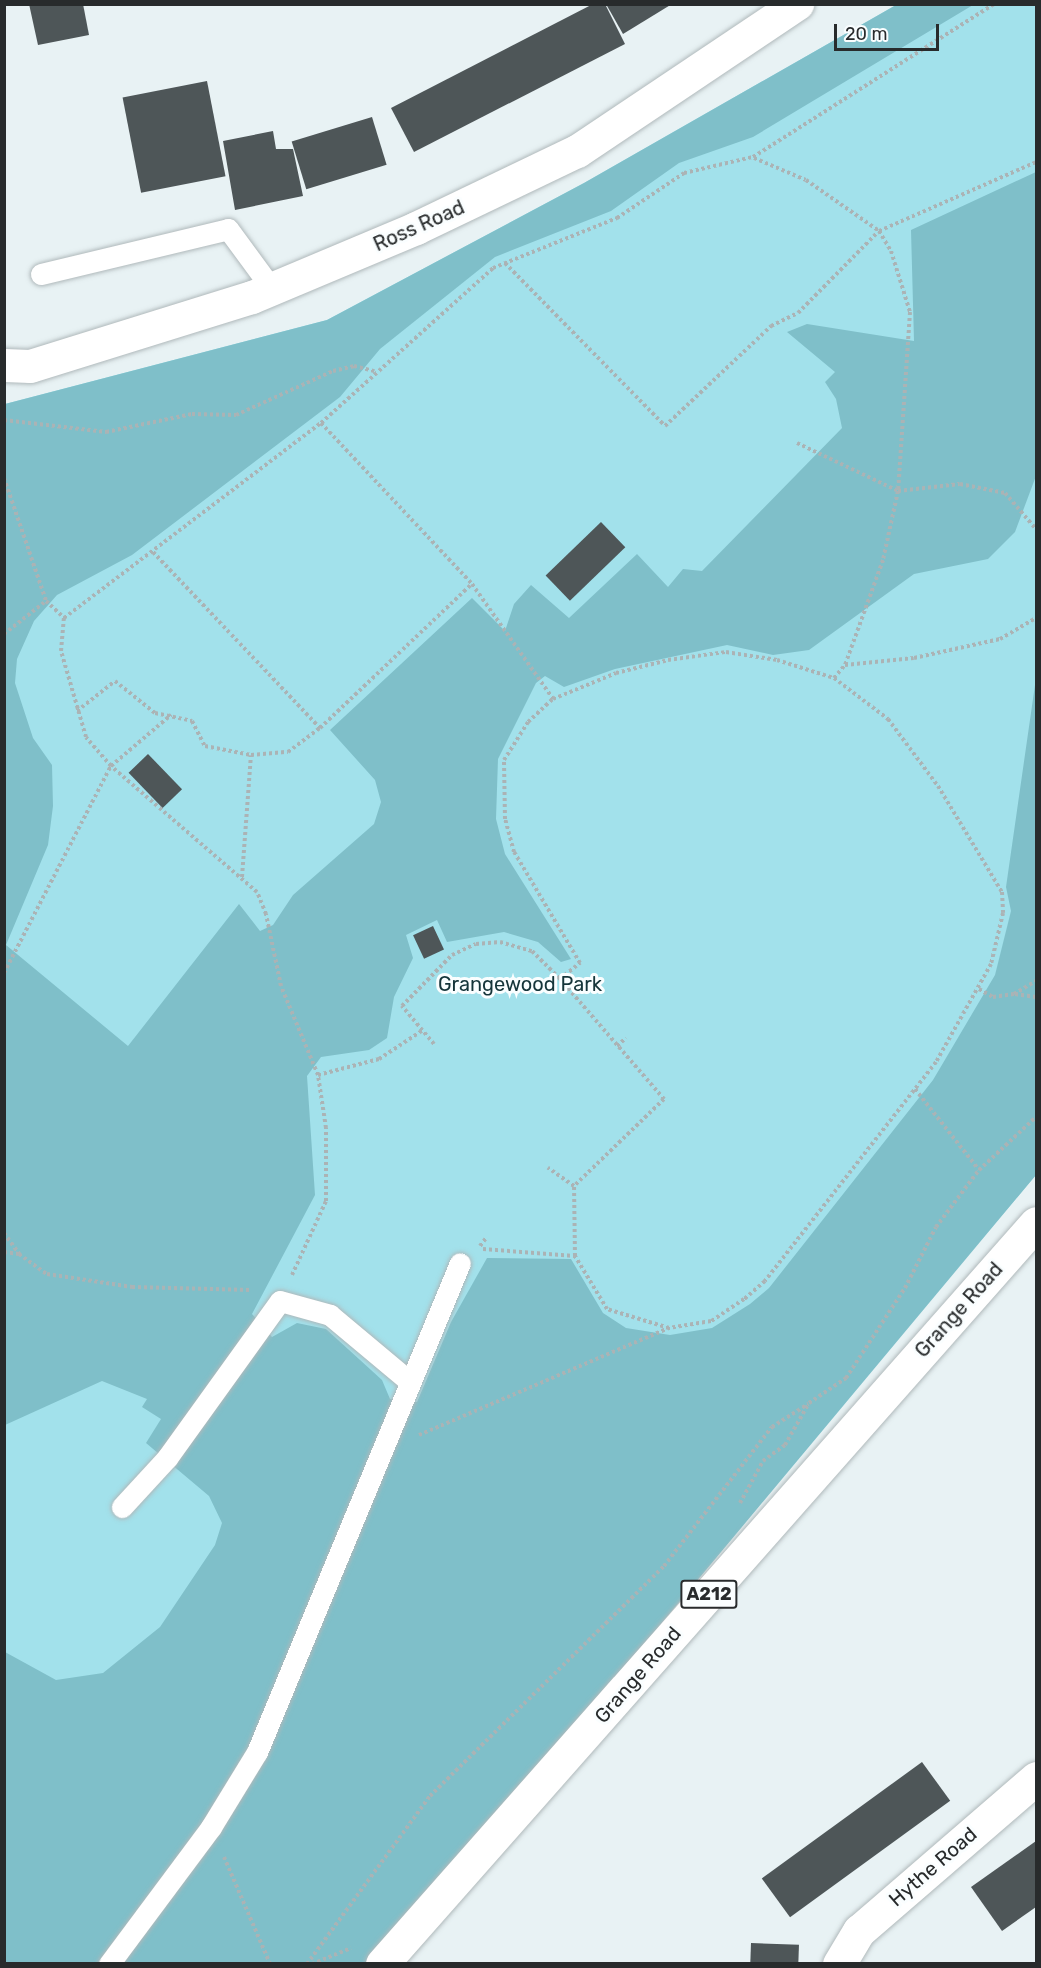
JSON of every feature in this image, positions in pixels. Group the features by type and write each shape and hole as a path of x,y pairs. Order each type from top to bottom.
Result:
{"street":[{"name":"Ross Road","path":"4,366 30,366 272,289 416,228 577,151 797,4"},
{"name":"Grange Road","path":"373,1953 1036,1224"},
{"name":"Hythe Road","path":"838,1964 859,1931 1036,1778"}],"lane":[{"path":"41,274 228,229 272,289"},
{"path":"109,1964 211,1827 257,1752 460,1263"},
{"path":"122,1507 167,1458 280,1301 330,1315 410,1382"}],"path":[{"path":"4,1233 19,1254 47,1274 87,1282 237,1288 280,1301 326,1201 326,1128 318,1076 280,986 266,914 257,892 111,766 86,737 61,651 64,618 86,596 153,552 321,423 374,371 505,263 617,218 684,173 753,157 994,4"},
{"path":"753,157 806,180 879,231 891,251 910,312 898,490 883,560 845,665 834,678"},
{"path":"505,263 665,426 771,326 798,313 879,231 1036,162"},
{"path":"4,420 106,432 192,414 236,414 333,371 354,366 374,371"},
{"path":"321,423 472,584 554,699"},
{"path":"797,443 898,490 960,483 1005,493 1036,529"},
{"path":"4,478 46,601 64,618"},
{"path":"153,552 320,728"},
{"path":"78,711 115,681 155,713 192,721 205,746 251,755 288,752 320,728 472,584"},
{"path":"4,634 46,601"},
{"path":"845,665 914,658 1000,639 1036,618"},
{"path":"383,1450 669,1328 711,1321 765,1281 915,1089 979,989 1003,913 1002,892 938,786 888,719 834,678 777,660 726,651 616,674 554,699 528,722 504,760 505,819 514,852 580,963 560,979"},
{"path":"4,973 111,766 171,715"},
{"path":"242,878 251,755"},
{"path":"434,1044 402,1006 452,955 476,944 500,942 532,951 560,979 664,1099 574,1186 575,1256 607,1309 669,1328"},
{"path":"1014,994 1036,981"},
{"path":"979,989 993,996 1014,994 1036,998"},
{"path":"318,1076 379,1059 423,1030"},
{"path":"617,1046 626,1038"},
{"path":"915,1089 979,1170"},
{"path":"307,1964 430,1796 664,1566 772,1427 846,1378 904,1288 936,1227 979,1170 1036,1117"},
{"path":"548,1168 574,1186"},
{"path":"460,1263 478,1249 575,1256"},
{"path":"4,1252 19,1254"},
{"path":"735,1513 763,1461 785,1445 809,1403"},
{"path":"211,1827 270,1964"},
{"path":"312,1964 373,1953"}],"green space":[{"name":"Grangewood Park","path":"896,5 1036,5 1036,1175 366,1963 5,1964 5,404 327,320 584,183"}],"shaded area":[{"path":"896,5 973,5 753,137 679,163 611,211 495,257 380,349 340,397 132,555 57,595 34,621 17,659 15,683 33,738 52,765 53,806 48,845 6,945 128,1046 239,904 260,931 273,925 293,895 374,824 381,802 375,780 330,730 472,598 505,631 514,604 531,585 569,618 637,554 668,587 683,569 702,571 842,428 836,399 825,382 835,372 787,332 807,324 914,341 911,230 1036,172 1036,476 1015,532 988,559 914,574 809,650 773,655 727,645 615,669 564,687 545,676 536,683 498,759 496,819 505,854 571,959 561,962 538,942 504,932 447,942 437,920 406,935 413,958 394,997 387,1038 369,1050 321,1057 307,1076 315,1195 252,1314 272,1337 297,1323 326,1329 382,1380 390,1399 417,1402 451,1322 487,1258 571,1259 603,1313 626,1328 670,1335 712,1328 750,1304 769,1288 933,1080 995,975 1011,911 1006,887 1036,678 1036,1175 407,1928 366,1963 5,1963 5,1652 56,1680 103,1673 160,1627 215,1545 222,1523 209,1496 146,1443 161,1419 142,1407 147,1399 102,1381 5,1425 5,404 327,320 584,183"}],"building":[{"path":"29,4 83,4 89,35 38,45"},
{"path":"593,4 605,4 625,44 414,152 391,108"},
{"path":"606,4 672,4 623,34"},
{"path":"207,81 226,176 141,193 123,97"},
{"path":"372,117 387,165 306,189 292,142"},
{"path":"273,131 276,149 293,149 303,196 235,210 223,141"},
{"path":"601,522 625,547 570,601 546,575"},
{"path":"148,754 182,789 163,808 129,773"},
{"path":"433,926 444,950 424,959 413,935"},
{"path":"922,1762 950,1801 790,1917 762,1878"},
{"path":"1036,1841 1036,1907 1002,1931 971,1887"},
{"path":"751,1943 799,1945 798,1964 750,1964"}]}
